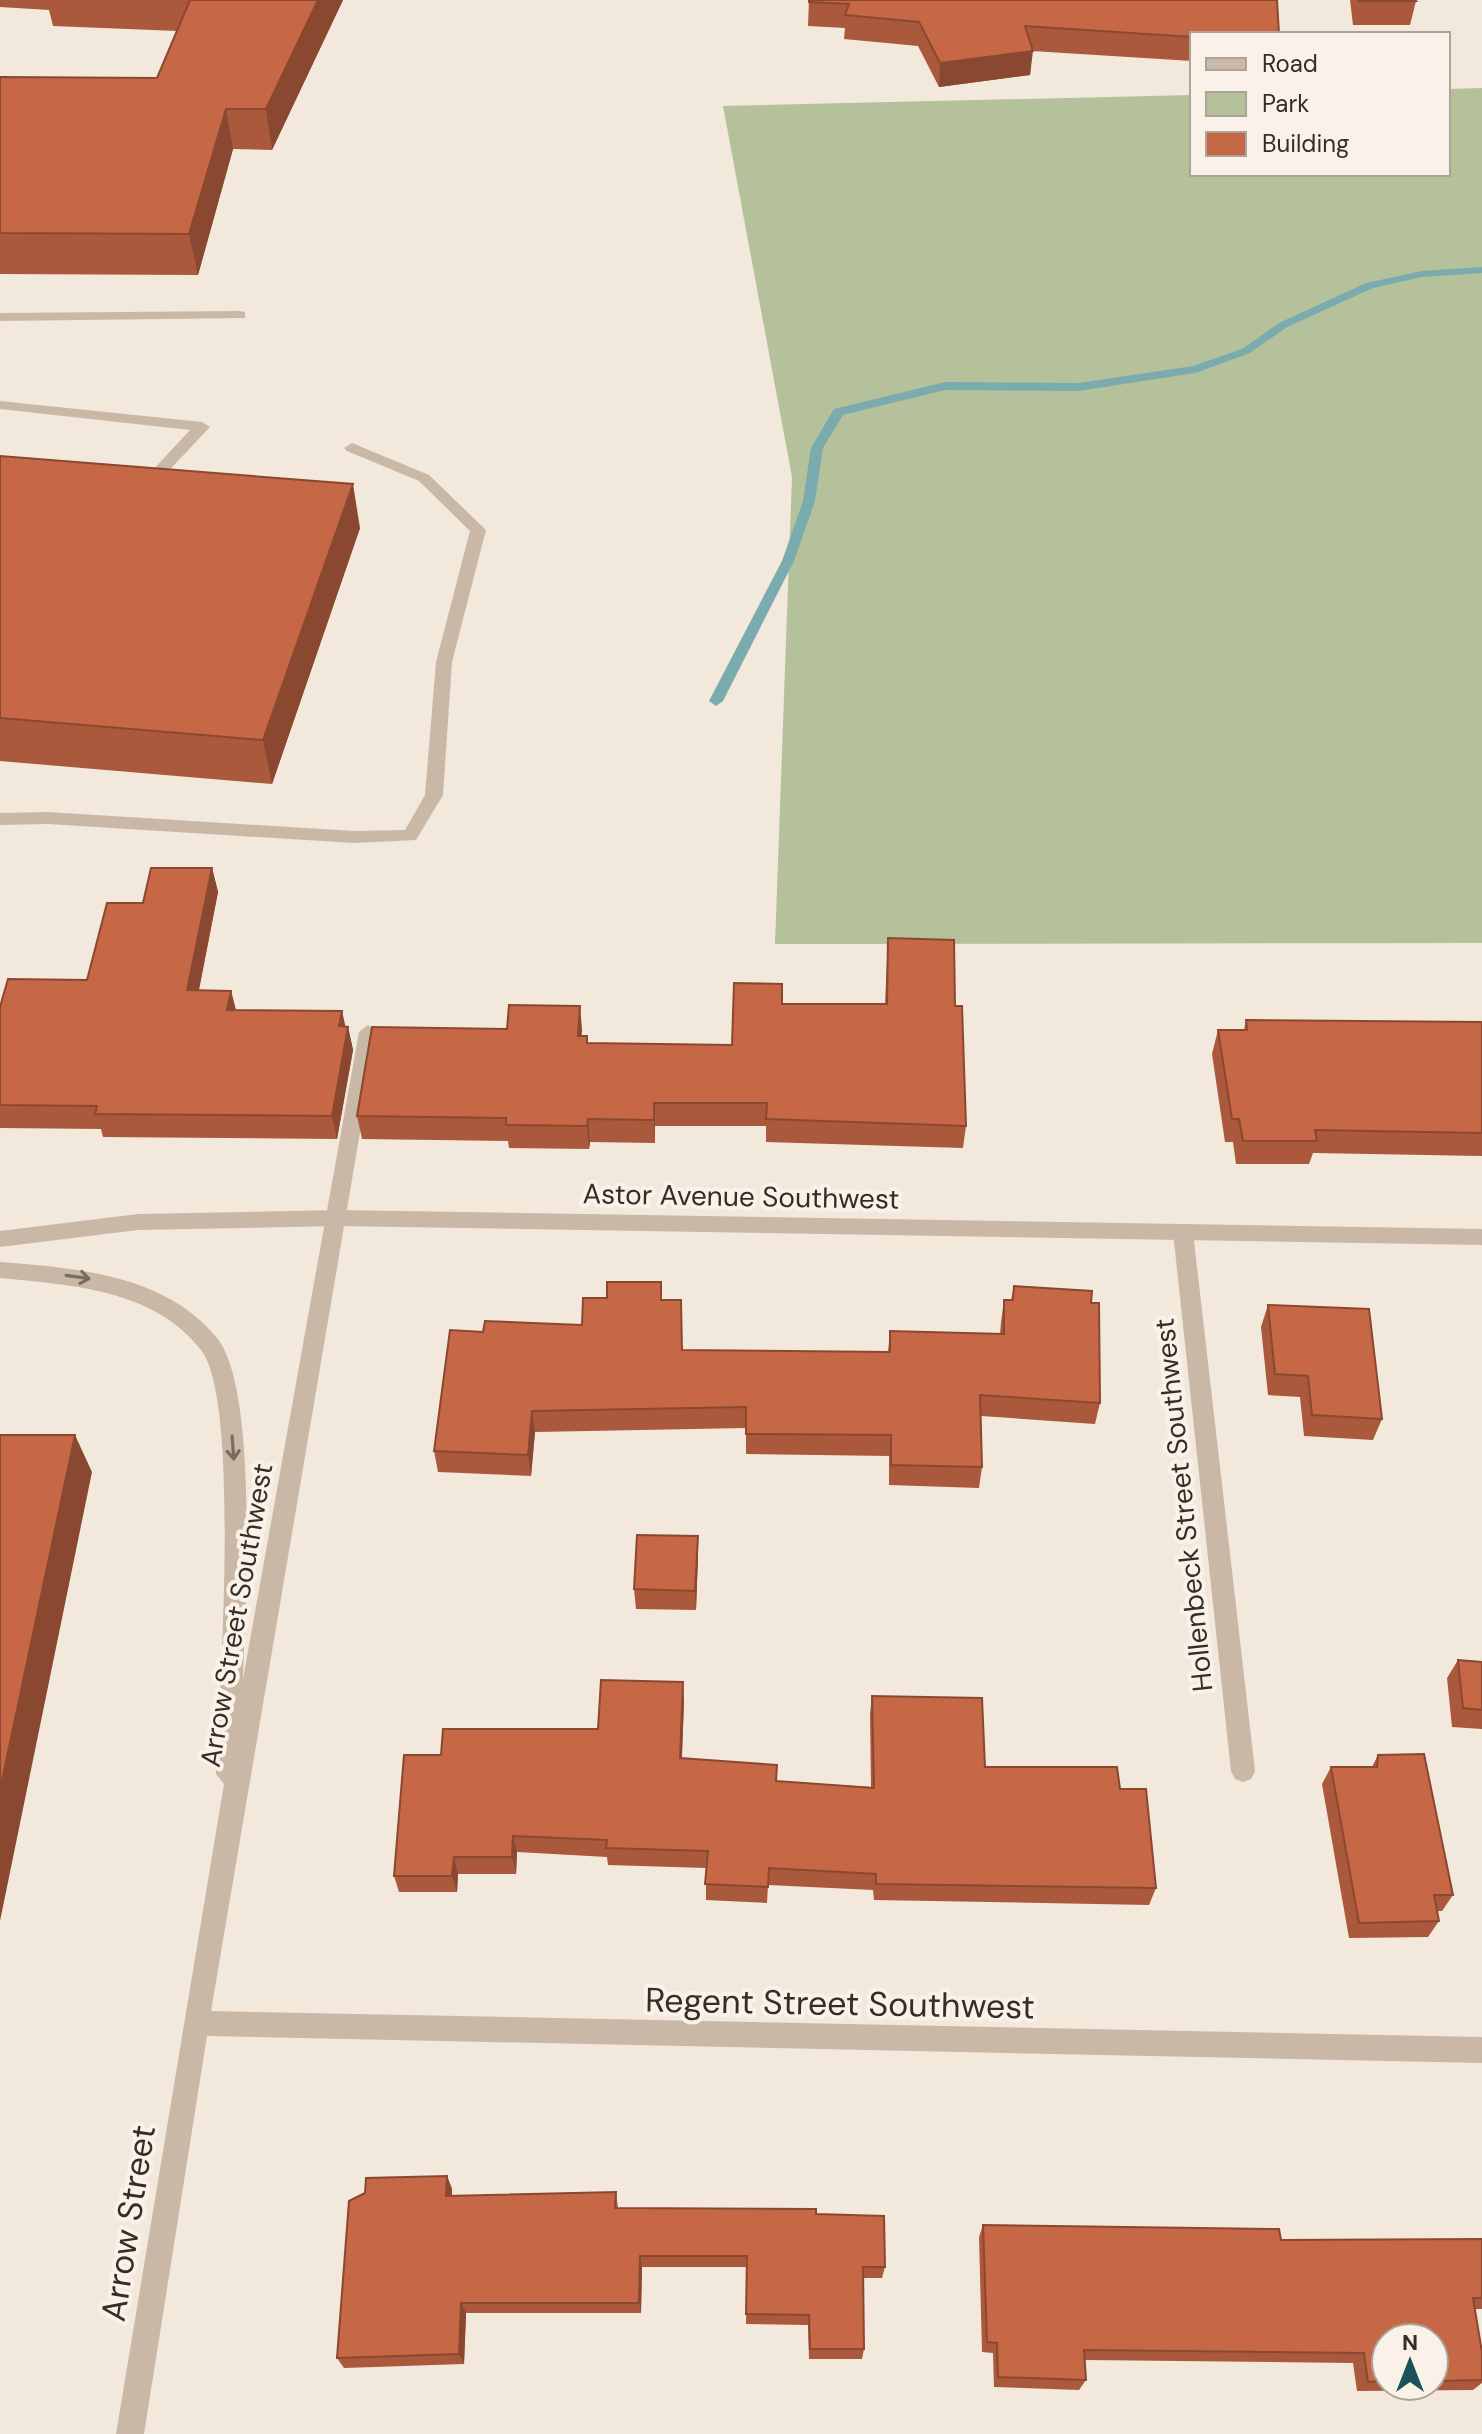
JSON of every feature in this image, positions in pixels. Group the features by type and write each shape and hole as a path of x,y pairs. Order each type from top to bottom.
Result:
{"street":[{"path":"0,317 240,315"},
{"path":"0,405 202,427 154,478 127,478"},
{"path":"0,819 48,818 354,837 410,836 434,795 444,662 478,530 424,478 352,448"},
{"path":"337,1218 368,1032"},
{"name":"Astor Avenue Southwest","path":"0,1239 138,1222 337,1218 1482,1237"},
{"name":"Arrow Street Southwest","path":"197,2023 226,1841 337,1218"},
{"name":"Hollenbeck Street Southwest","path":"1183,1232 1243,1771"},
{"path":"0,1270 85,1277 169,1307 212,1347 226,1378 234,1456 234,1656 226,1841"},
{"name":"Regent Street Southwest","path":"197,2023 1482,2050"},
{"name":"Arrow Street","path":"130,2434 197,2023"}],"green space":[{"path":"1482,88 1482,943 775,944 792,477 723,106 1190,95 1190,176 1450,176 1450,89"}],"building":[{"path":"190,0 318,0 266,109 226,109 189,234 0,233 0,77 157,78"},
{"path":"1277,0 1279,32 1190,32 1190,37 1025,26 1033,51 940,63 919,22 845,15 849,4 809,2"},
{"path":"1415,0 1416,1 1358,1"},
{"path":"0,456 353,484 263,740 0,718"},
{"path":"151,868 212,868 187,990 231,991 227,1010 342,1011 339,1026 348,1027 332,1116 95,1114 97,1106 0,1105 0,1007 8,979 87,980 107,903 143,903"},
{"path":"888,938 954,940 955,1006 962,1006 966,1126 766,1119 767,1103 654,1103 654,1120 588,1119 587,1126 506,1125 506,1118 357,1116 372,1027 507,1029 509,1005 580,1006 578,1036 587,1036 587,1043 732,1045 734,983 782,984 782,1004 887,1004"},
{"path":"1246,1020 1482,1022 1482,1133 1315,1130 1317,1141 1243,1141 1239,1119 1232,1119 1218,1030 1247,1030"},
{"path":"607,1282 661,1282 661,1300 681,1300 682,1350 890,1352 890,1331 1004,1334 1004,1300 1013,1300 1014,1286 1092,1291 1091,1303 1099,1303 1100,1403 980,1395 982,1467 891,1465 891,1435 746,1434 746,1407 532,1411 528,1455 434,1451 450,1330 483,1332 485,1321 582,1325 583,1298 607,1298"},
{"path":"1268,1305 1369,1309 1382,1419 1312,1415 1308,1376 1275,1374"},
{"path":"0,1435 75,1435 0,1790"},
{"path":"637,1535 698,1536 695,1591 634,1589"},
{"path":"1458,1660 1482,1662 1482,1710 1463,1708"},
{"path":"601,1680 683,1682 680,1758 777,1765 776,1781 874,1788 872,1696 982,1698 985,1767 1117,1767 1120,1789 1146,1789 1156,1888 876,1884 876,1874 769,1868 768,1887 705,1884 708,1851 606,1848 607,1840 513,1836 512,1857 454,1857 452,1876 394,1876 404,1755 441,1755 443,1729 598,1729"},
{"path":"1424,1754 1453,1895 1434,1895 1439,1921 1359,1923 1331,1767 1377,1767 1378,1755"},
{"path":"447,2176 446,2196 616,2192 615,2208 816,2209 816,2214 884,2216 885,2267 863,2267 864,2349 810,2349 809,2315 746,2314 747,2256 640,2256 639,2303 461,2303 459,2354 337,2358 349,2201 365,2193 366,2178"},
{"path":"983,2225 1279,2229 1281,2240 1482,2239 1482,2298 1473,2298 1482,2352 1482,2380 1450,2381 1450,2322 1370,2322 1368,2382 1364,2353 1084,2350 1086,2380 998,2377 997,2343 987,2342"}],"waterway":[{"path":"716,701 788,561 809,501 817,448 838,412 945,386 1079,387 1195,369 1246,351 1283,325 1370,285 1422,274 1482,270"}]}
